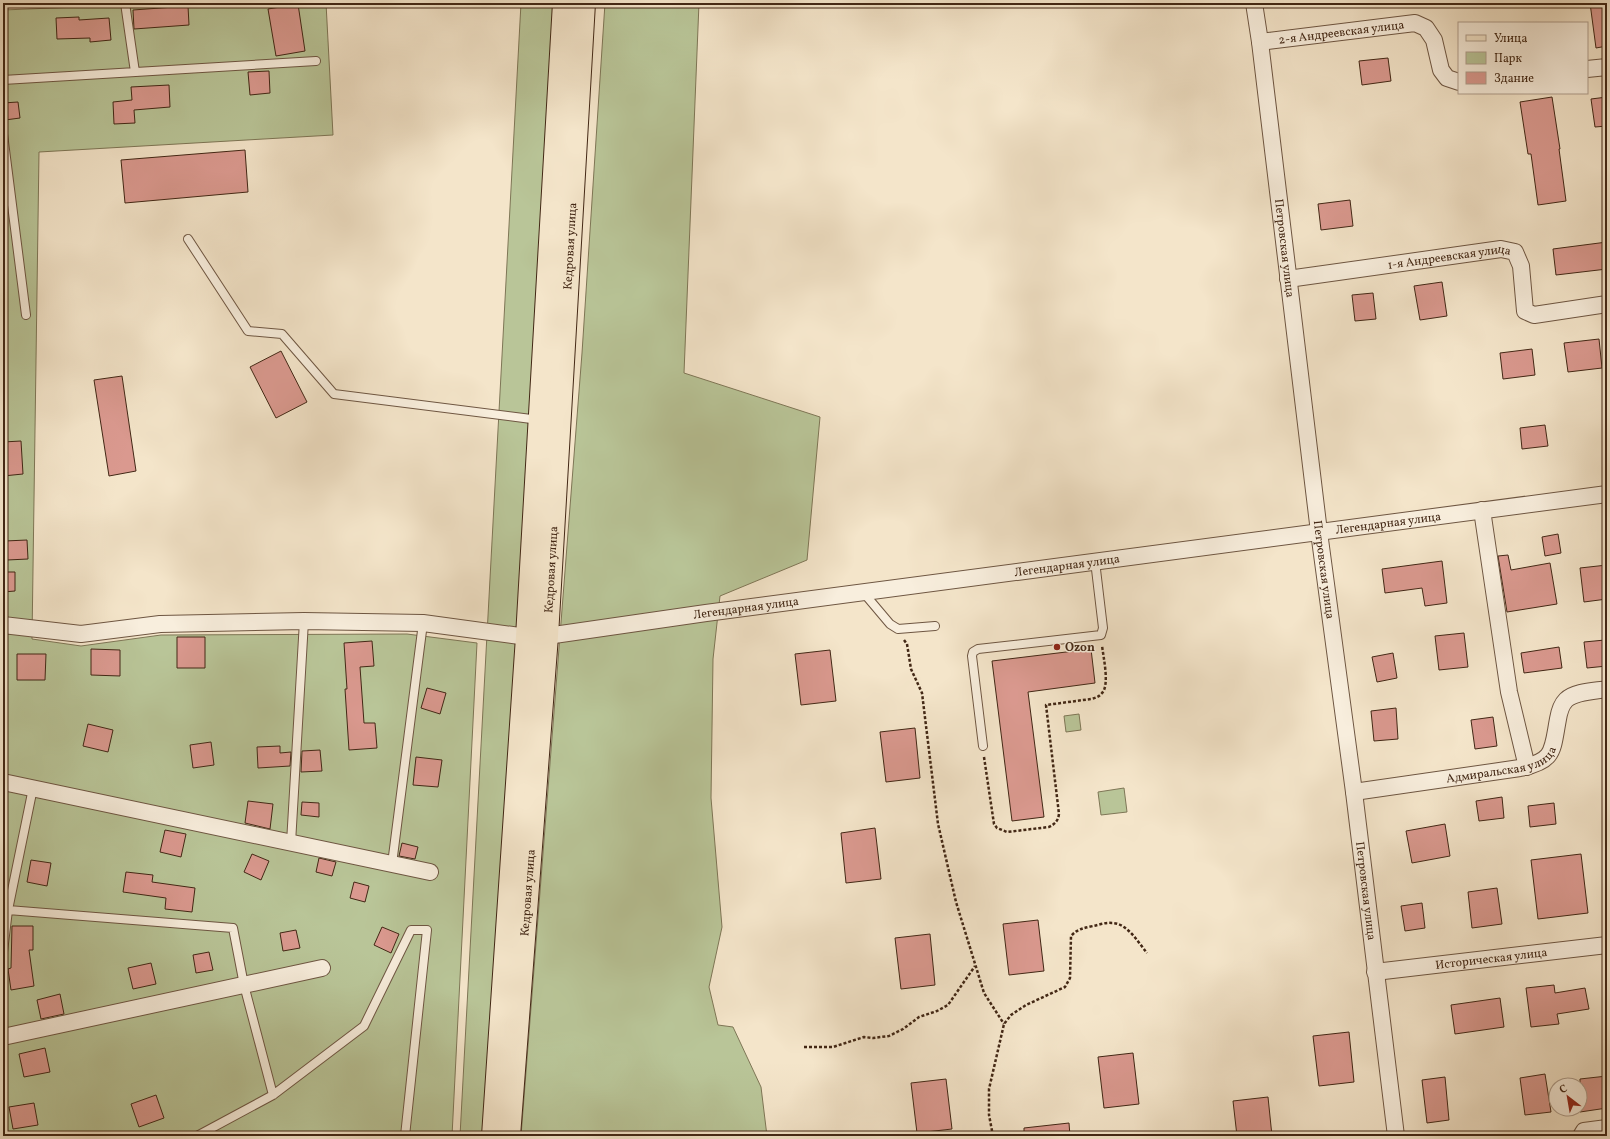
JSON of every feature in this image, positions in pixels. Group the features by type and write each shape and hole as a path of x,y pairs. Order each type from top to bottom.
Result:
{"main road":[{"name":"Кедровая улица","path":"509,1136 537,637 540,420 564,3"},
{"name":"Кедровая улица","path":"493,1136 537,637 584,3"}],"street":[{"name":"Петровская улица","path":"1254,3 1319,532 1354,792 1396,1136"},
{"name":"2-я Андреевская улица","path":"1260,42 1416,23 1426,28 1434,40 1440,70 1447,78 1458,82"},
{"path":"1588,69 1607,67"},
{"name":"1-я Андреевская улица","path":"1288,279 1501,249 1514,252 1521,266 1525,311 1534,315 1607,304"},
{"name":"Легендарная улица","path":"3,625 81,634 160,624 304,621 423,623 537,637 706,612 1607,494"},
{"path":"1482,510 1509,692 1527,767"},
{"name":"Адмиральская улица","path":"1354,792 1527,767 1542,762 1553,750 1560,709 1566,699 1584,692 1607,689"},
{"path":"3,782 430,872"},
{"name":"Историческая улица","path":"1375,972 1607,945"},
{"path":"3,1037 322,968"},
{"path":"1581,1136 1584,1131 1607,1128"}],"lane":[{"path":"125,3 135,72"},
{"path":"3,80 316,61"},
{"path":"3,134 26,315"},
{"path":"188,239 248,331 282,334 334,394 540,420"},
{"path":"983,746 972,656 973,652 978,649 1101,635 1103,628 1095,561"},
{"path":"863,592 890,624 898,629 935,626"},
{"path":"291,843 304,621"},
{"path":"392,864 423,623"},
{"path":"3,952 8,910 33,788"},
{"path":"8,910 233,928 244,985 273,1094"},
{"path":"197,1136 273,1094 364,1026 411,930 427,930 405,1136"}],"path":[{"path":"898,629 907,644 911,669 922,693 938,824 956,902 984,993 1004,1024"},
{"path":"983,746 994,824 997,828 1007,832 1049,827 1054,824 1058,819 1059,814 1046,705 1091,699 1103,693 1106,687 1106,680 1101,635"},
{"path":"993,1136 989,1115 988,1089 1004,1024 1011,1015 1026,1005 1065,987 1070,978 1071,936 1075,931 1082,928 1112,923 1119,925 1126,928 1147,953"},
{"path":"804,1047 833,1047 864,1037 873,1038 889,1036 903,1029 919,1017 937,1011 948,1005 975,966"}],"green space":[{"path":"178,3 326,3 333,135 39,152 32,639 81,646 161,635 407,634 477,643 452,1136 3,1136 3,10"},
{"path":"521,3 561,3 487,1136 460,1136"},
{"path":"605,3 699,3 684,373 820,417 807,560 720,596 713,659 711,798 722,927 709,987 718,1025 733,1027 761,1087 767,1136 521,1136 582,353"},
{"path":"1079,714 1081,730 1066,732 1064,716"},
{"path":"1124,788 1127,812 1101,815 1098,792"}],"building":[{"path":"1590,3 1607,3 1607,46 1596,48"},
{"path":"298,4 305,51 276,56 268,9"},
{"path":"188,6 189,25 134,29 133,10"},
{"path":"79,17 79,20 109,18 111,40 90,42 90,38 57,39 56,18"},
{"path":"1388,58 1391,81 1362,85 1359,61"},
{"path":"269,71 270,93 250,95 248,72"},
{"path":"169,85 170,107 134,110 135,123 114,124 113,102 132,100 131,87"},
{"path":"1552,97 1566,201 1538,205 1531,154 1528,154 1520,102"},
{"path":"1607,97 1607,126 1595,127 1591,99"},
{"path":"18,102 20,118 5,120 3,103"},
{"path":"245,150 248,192 125,203 121,160"},
{"path":"1350,200 1353,226 1321,230 1318,204"},
{"path":"1607,242 1607,269 1556,275 1553,249"},
{"path":"1442,282 1447,316 1420,320 1414,286"},
{"path":"1373,293 1376,319 1355,321 1352,295"},
{"path":"1599,339 1602,368 1568,372 1564,343"},
{"path":"1532,349 1535,375 1503,379 1500,353"},
{"path":"281,351 307,402 276,418 250,367"},
{"path":"122,376 136,471 109,476 94,380"},
{"path":"1545,425 1548,446 1522,449 1520,428"},
{"path":"21,441 23,474 3,476 3,442"},
{"path":"1558,534 1561,553 1545,556 1542,537"},
{"path":"27,540 28,559 7,560 5,541"},
{"path":"1508,555 1511,570 1550,563 1557,604 1507,612 1498,556"},
{"path":"1442,561 1447,603 1425,606 1422,588 1385,593 1382,569"},
{"path":"1607,565 1607,599 1584,602 1580,568"},
{"path":"3,572 15,572 15,591 3,592"},
{"path":"1464,633 1468,667 1439,670 1435,636"},
{"path":"177,637 205,637 205,668 177,668"},
{"path":"1605,640 1607,666 1587,668 1584,642"},
{"path":"372,641 374,666 360,667 364,723 375,723 377,748 349,750 344,643"},
{"path":"1559,647 1562,668 1524,673 1521,653"},
{"path":"91,649 120,650 120,676 91,675"},
{"path":"1091,649 1095,683 1028,692 1044,817 1012,821 992,661"},
{"path":"830,650 836,701 801,705 795,654"},
{"path":"1393,653 1397,678 1377,682 1372,657"},
{"path":"17,654 46,654 45,680 17,680"},
{"path":"427,688 446,693 440,714 421,708"},
{"path":"1396,708 1398,739 1374,741 1371,711"},
{"path":"1493,717 1497,746 1475,749 1471,720"},
{"path":"88,724 113,730 108,752 83,746"},
{"path":"915,728 920,778 886,782 880,732"},
{"path":"211,742 214,765 193,768 190,745"},
{"path":"280,746 280,753 291,752 290,766 258,768 257,747"},
{"path":"320,750 322,771 301,772 302,751"},
{"path":"416,757 442,760 438,787 413,785"},
{"path":"1502,797 1504,818 1479,821 1476,801"},
{"path":"248,801 273,804 270,829 245,823"},
{"path":"302,802 319,803 319,817 301,815"},
{"path":"1554,803 1556,824 1530,827 1528,806"},
{"path":"1445,824 1450,856 1412,863 1406,831"},
{"path":"875,828 881,879 846,883 841,833"},
{"path":"165,830 186,834 181,857 160,852"},
{"path":"402,843 418,847 415,859 399,856"},
{"path":"252,854 269,861 261,880 244,872"},
{"path":"1581,854 1588,913 1538,919 1531,860"},
{"path":"319,858 336,862 332,876 316,872"},
{"path":"31,860 51,863 47,886 27,882"},
{"path":"126,872 153,875 152,882 195,888 192,912 165,909 166,898 123,892"},
{"path":"354,882 369,886 365,902 350,898"},
{"path":"1497,888 1502,924 1472,928 1468,892"},
{"path":"1422,903 1425,928 1405,931 1401,906"},
{"path":"1038,920 1044,971 1009,975 1003,924"},
{"path":"12,926 33,926 33,950 29,950 34,986 11,990 8,969 11,968"},
{"path":"382,927 399,934 391,953 374,945"},
{"path":"296,930 300,948 283,951 280,933"},
{"path":"930,934 935,985 901,989 895,938"},
{"path":"209,952 213,970 196,973 193,955"},
{"path":"151,963 156,984 133,989 128,968"},
{"path":"1554,985 1555,993 1585,988 1589,1009 1557,1014 1559,1024 1531,1027 1526,988"},
{"path":"60,994 64,1014 41,1019 37,1000"},
{"path":"1500,998 1504,1027 1455,1034 1451,1005"},
{"path":"1349,1032 1354,1082 1319,1086 1313,1036"},
{"path":"45,1048 50,1072 24,1077 19,1054"},
{"path":"1133,1053 1139,1104 1104,1108 1098,1057"},
{"path":"1545,1074 1548,1093 1548,1112 1525,1115 1520,1078"},
{"path":"1607,1076 1607,1108 1588,1111 1588,1078"},
{"path":"1445,1077 1449,1120 1427,1123 1422,1080"},
{"path":"946,1079 952,1129 917,1133 911,1083"},
{"path":"156,1095 164,1118 139,1127 131,1104"},
{"path":"1268,1097 1272,1136 1237,1136 1233,1101"},
{"path":"34,1103 38,1125 13,1129 9,1107"},
{"path":"1069,1123 1070,1136 1024,1136 1024,1128"}],"place":[{"name":"Ozon","path":"1057,647"}]}
